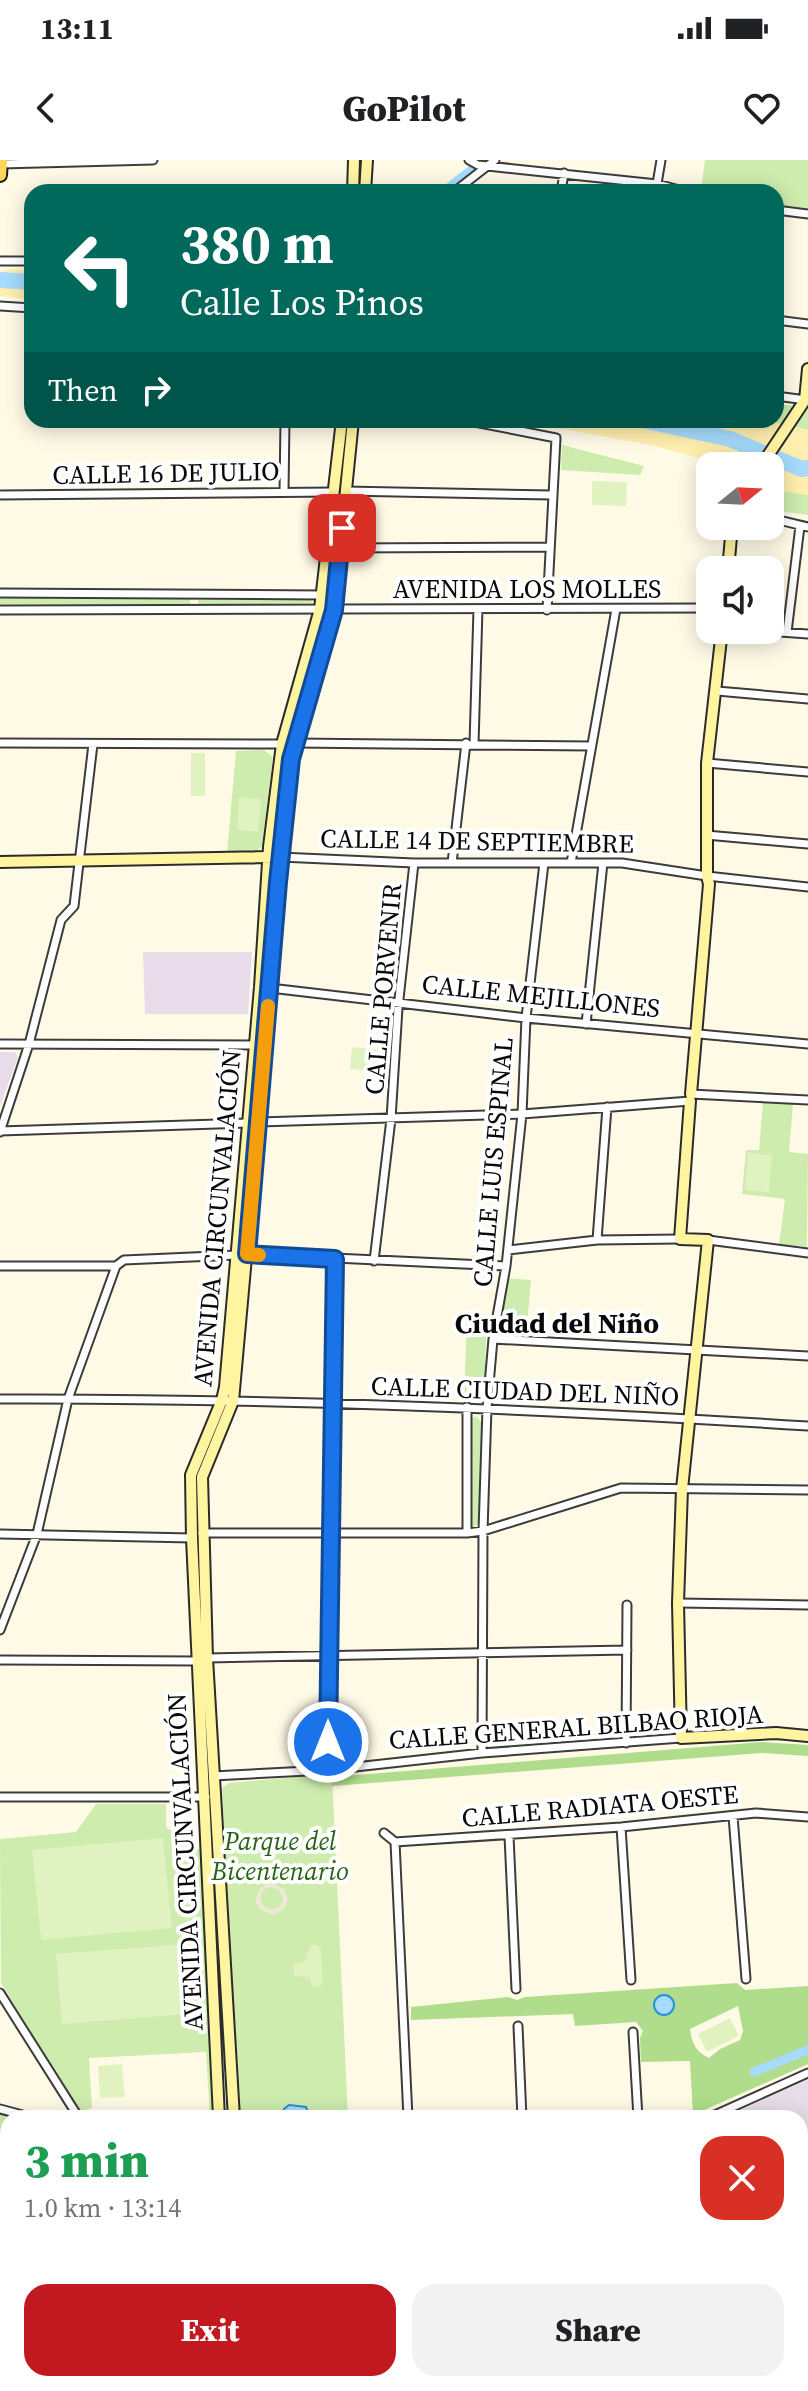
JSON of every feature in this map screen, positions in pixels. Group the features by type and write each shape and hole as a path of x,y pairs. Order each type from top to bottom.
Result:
{"main road":[{"path":"353,184 354,160"},
{"path":"366,184 367,160"},
{"path":"0,175 1,162"},
{"path":"771,452 806,400 808,369"},
{"name":"AVENIDA CIRCUNVALACIÓN","path":"234,2110 217,1797 209,1776 197,1535 191,1475 228,1401 291,759 337,606 341,548 342,428"},
{"name":"AVENIDA CIRCUNVALACIÓN","path":"254,1122 255,1045 268,857 282,744 320,609 351,428"},
{"path":"681,1738 678,1603 682,1489 708,1240 680,1239 709,884 707,763 721,644"},
{"name":"CALLE 14 DE SEPTIEMBRE","path":"0,862 280,857"},
{"name":"CALLE GENERAL BILBAO RIOJA","path":"681,1738 776,1733 808,1735"},
{"name":"AVENIDA CIRCUNVALACIÓN","path":"209,1776 203,1797 219,2110"}],"street":[{"path":"1,162 153,160"},
{"path":"469,160 478,165 492,162 657,184 661,160"},
{"path":"464,184 492,162"},
{"path":"562,184 564,173"},
{"path":"784,211 808,214"},
{"path":"0,261 24,261"},
{"path":"0,306 24,308"},
{"path":"784,321 808,324"},
{"path":"784,397 806,400"},
{"path":"284,492 285,428"},
{"path":"505,428 556,438 547,610"},
{"name":"CALLE 16 DE JULIO","path":"0,495 284,492 552,495"},
{"path":"784,521 804,526 787,632"},
{"path":"341,548 549,547"},
{"name":"AVENIDA LOS MOLLES","path":"0,593 322,595 337,606"},
{"name":"AVENIDA LOS MOLLES","path":"0,610 320,609 337,606 547,610 696,608"},
{"path":"452,863 470,744 478,609"},
{"path":"571,863 616,609"},
{"path":"784,632 808,634"},
{"path":"717,691 808,699"},
{"path":"0,743 282,744"},
{"path":"295,743 591,746"},
{"path":"0,1132 29,1044 61,920 74,906 93,744"},
{"path":"707,763 808,772"},
{"path":"706,835 808,844"},
{"name":"CALLE 14 DE SEPTIEMBRE","path":"280,857 414,863 622,863 808,887"},
{"name":"CALLE PORVENIR","path":"374,1261 391,1119 414,863"},
{"name":"CALLE LUIS ESPINAL","path":"482,1753 487,1408 493,1339 508,1250 522,1114 526,1018 544,863"},
{"path":"586,1024 603,863"},
{"name":"CALLE MEJILLONES","path":"270,988 526,1018 808,1044"},
{"path":"0,1044 255,1045"},
{"name":"CALLE PORVENIR","path":"0,1132 522,1114 691,1098 808,1100"},
{"path":"597,1240 607,1107"},
{"path":"508,1250 597,1240 680,1239"},
{"path":"708,1240 808,1253"},
{"path":"0,1630 37,1534 68,1399 116,1266 124,1260 242,1255 506,1266"},
{"path":"328,1770 327,1658 335,1259"},
{"path":"0,1266 116,1266"},
{"path":"493,1339 808,1356"},
{"name":"CALLE CIUDAD DEL NIÑO","path":"0,1399 467,1407 808,1426"},
{"path":"467,1407 467,1533"},
{"path":"0,1534 467,1533 483,1531 621,1488 808,1490"},
{"path":"678,1603 808,1605"},
{"path":"626,1743 627,1605"},
{"path":"0,1660 202,1660 627,1650"},
{"name":"CALLE GENERAL BILBAO RIOJA","path":"209,1776 328,1770 482,1753 681,1738"},
{"path":"0,1797 217,1797"},
{"name":"CALLE RADIATA OESTE","path":"395,1842 509,1836 756,1813 808,1817"},
{"path":"733,1816 746,1979"},
{"path":"621,1827 631,1980"},
{"path":"384,1833 395,1842 408,2110"},
{"path":"509,1836 516,1989"},
{"path":"1,1997 74,2110"},
{"path":"518,2026 522,2110"},
{"path":"633,2032 638,2110"},
{"path":"726,2110 808,2073"}],"shaded area":[{"path":"143,952 252,952 248,1014 145,1014"},
{"path":"0,1052 15,1052 18,1057 0,1106"},
{"path":"271,1883 284,1889 288,1899 285,1908 274,1915 260,1910 255,1901 261,1887","holes":["271,1887 279,1890 283,1898 280,1906 272,1910 264,1907 260,1898 263,1890"]},
{"path":"808,2080 808,2110 739,2110"}],"green space":[{"path":"705,160 808,160 808,210 784,207 784,184 702,184"},
{"path":"784,405 808,407 808,430 784,425"},
{"path":"562,445 644,466 640,475 561,470"},
{"path":"592,481 627,482 626,506 592,505"},
{"path":"784,491 808,495 808,515 784,512"},
{"path":"0,598 190,599 190,605 0,604"},
{"path":"198,600 309,600 314,603 309,607 198,606"},
{"path":"264,750 273,757 262,846 255,853 227,853 236,751"},
{"path":"191,753 205,753 205,796 191,796"},
{"path":"239,797 261,799 258,832 237,830"},
{"path":"352,1047 388,1051 386,1073 350,1069"},
{"path":"763,1103 793,1104 789,1152 808,1154 807,1247 779,1244 785,1199 742,1194 746,1150 759,1150"},
{"path":"748,1153 772,1155 769,1192 745,1190"},
{"path":"506,1278 531,1280 526,1336 499,1334"},
{"path":"467,1315 491,1317 486,1338 484,1402 464,1401"},
{"path":"476,1416 482,1423 480,1521 473,1528 468,1526 470,1420"},
{"path":"762,1742 808,1745 808,1756 762,1753 332,1786 332,1777"},
{"name":"Parque del Bicentenario","path":"332,1774 348,2110 239,2110 222,1788 229,1783"},
{"path":"96,1804 166,1804 166,1827 200,1850 215,2110 210,2110 206,2052 89,2058 92,2108 78,2110 1,1983 0,1839 76,1832"},
{"path":"163,1838 172,1928 41,1940 32,1850"},
{"path":"185,1944 189,2014 62,2024 56,1954"},
{"path":"315,1944 321,1949 323,1982 319,1988 313,1987 309,1977 294,1976 293,1964 306,1961 309,1948"},
{"path":"737,1983 745,1990 808,1986 808,2064 704,2110 693,2110 690,2061 641,2062 640,2038 643,2031 636,2022 575,2026 573,2014 411,2020 411,2007 508,1997 517,2000","holes":["738,2006 743,2031 740,2040 709,2058 695,2046 690,2029"]},
{"path":"730,2018 739,2036 707,2052 698,2034"},
{"path":"122,2064 125,2097 100,2098 98,2066"}],"sand":[{"path":"24,270 24,299 0,296 0,272"},
{"path":"784,425 808,430 808,495 784,491 784,452 696,452 696,457 652,445 556,428 784,428"}],"water":[{"path":"664,1995 671,1998 674,2005 671,2012 664,2015 657,2012 654,2005 657,1998"},
{"path":"289,2105 306,2107 307,2110 284,2110"}],"waterway":[{"path":"453,184 484,160"},
{"path":"0,280 24,282"},
{"path":"679,428 730,439 802,469 808,468"},
{"path":"754,2072 808,2050"}],"slow traffic":[{"path":"259,1255 247,1254 268,1006"}],"district":[{"name":"Ciudad del Niño","path":"557,1323"}],"route":[{"path":"328,1742 335,1259 247,1254 291,759 334,610 342,528"}]}
